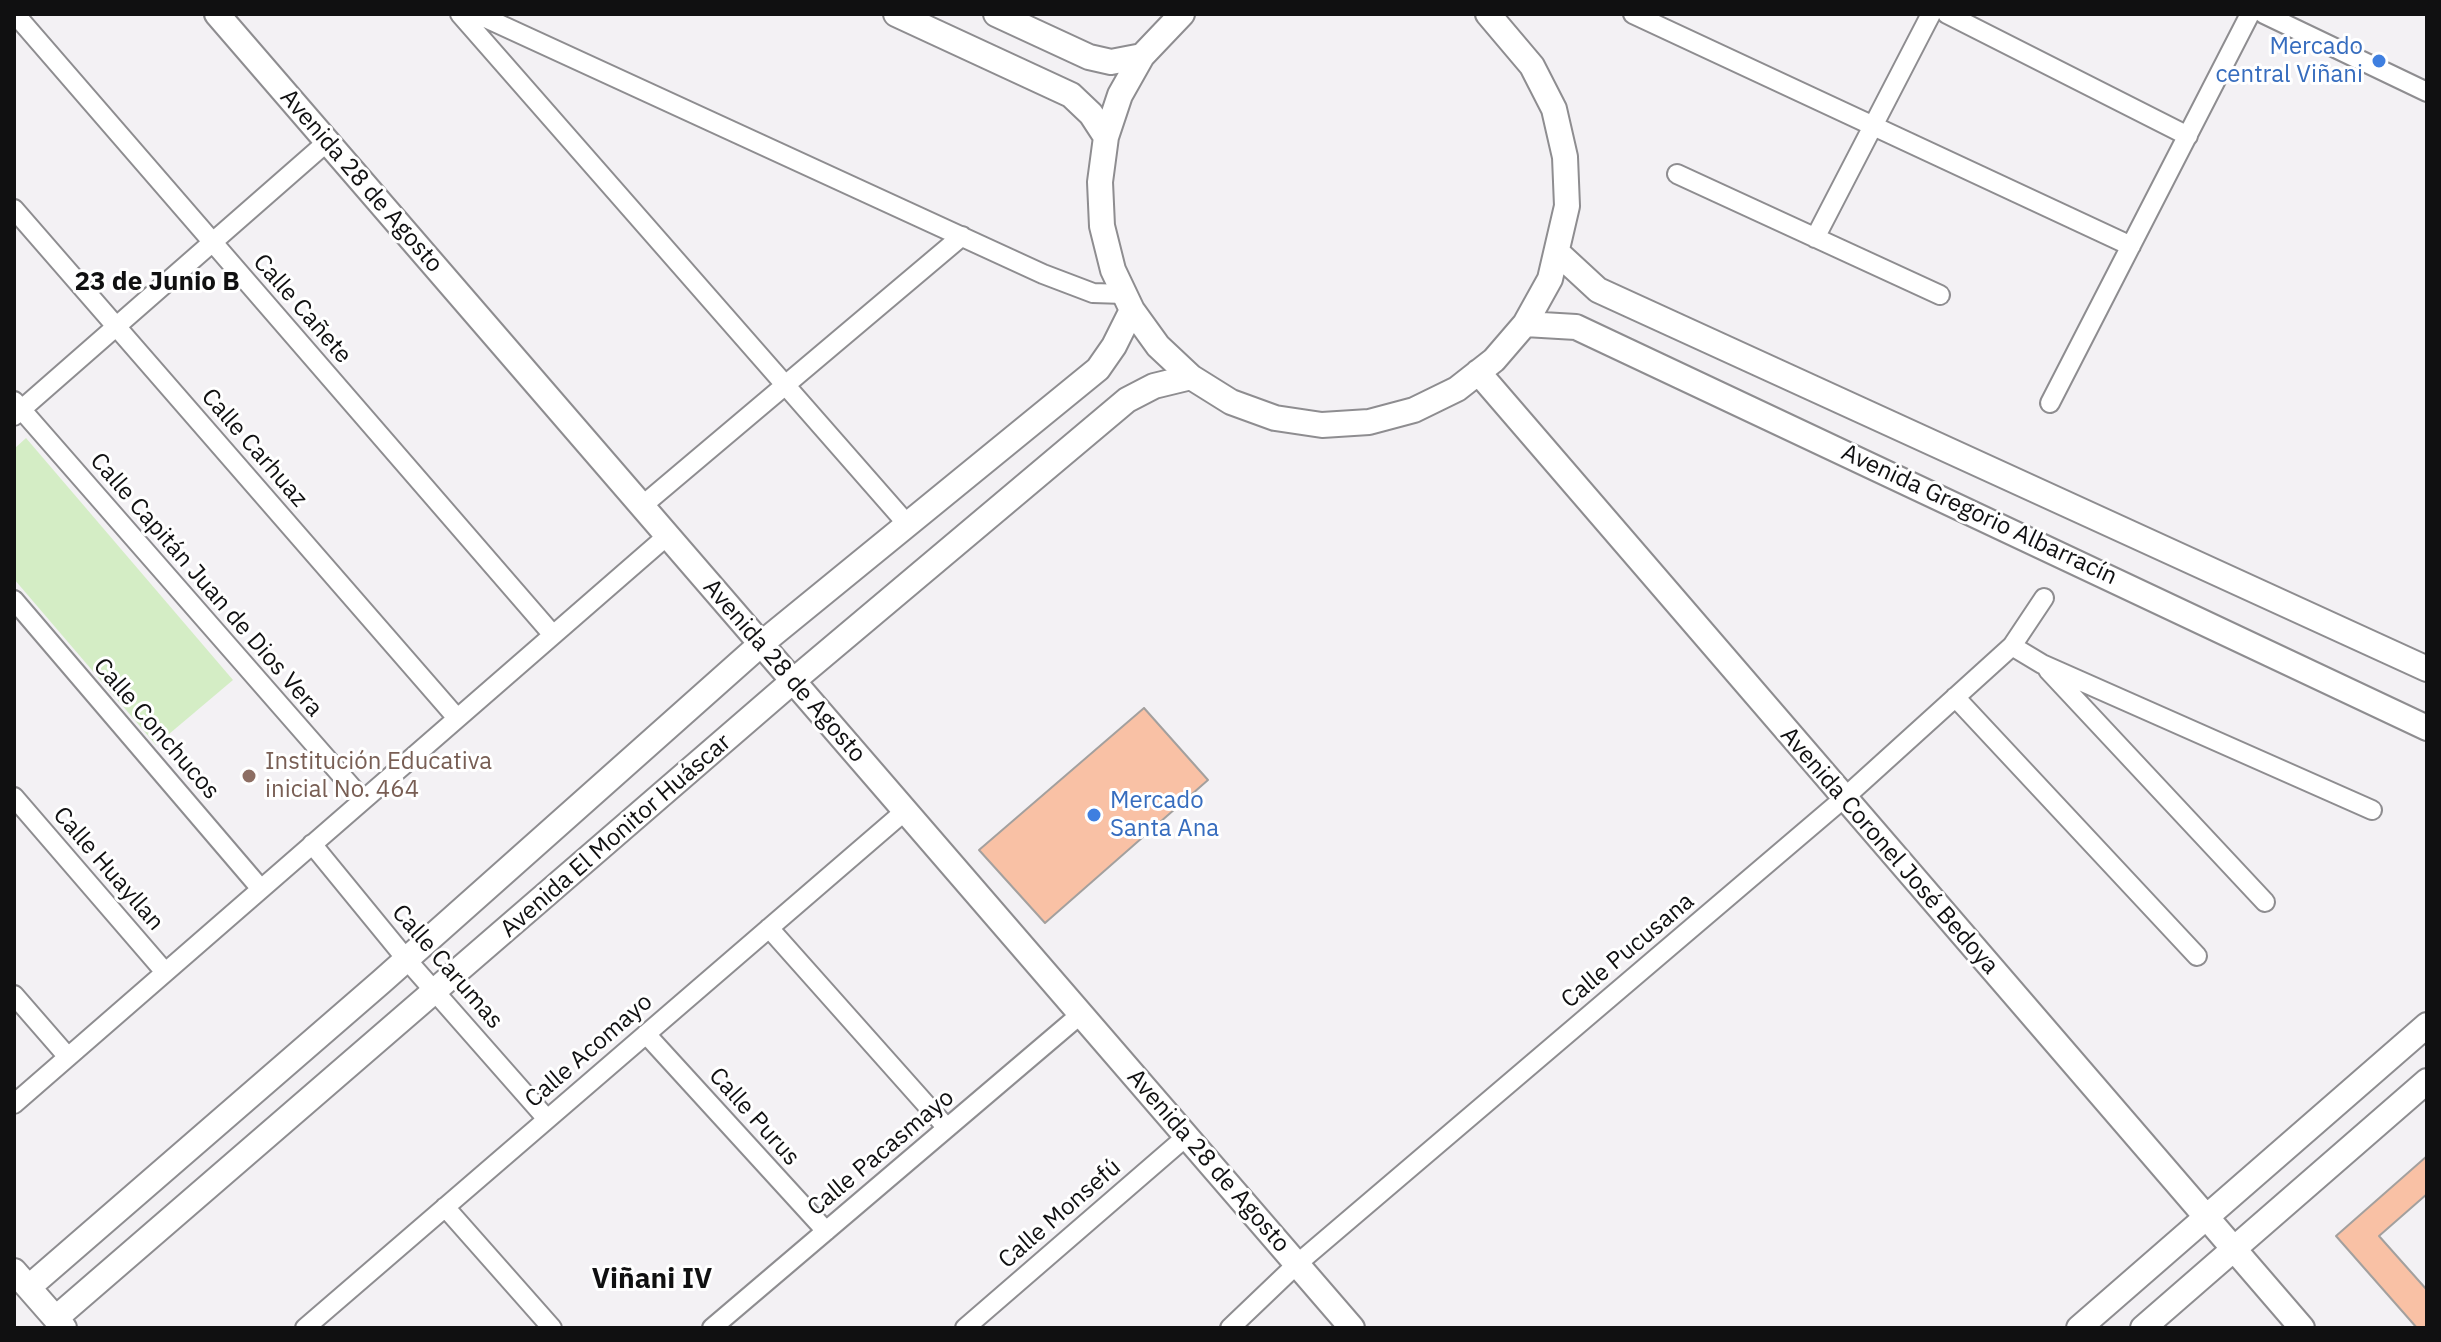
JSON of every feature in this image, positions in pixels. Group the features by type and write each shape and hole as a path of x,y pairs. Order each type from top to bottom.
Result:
{"street":[{"name":"Calle Cañete","path":"15,14 553,635"},
{"name":"Avenida 28 de Agosto","path":"217,14 1352,1328"},
{"path":"460,14 908,525"},
{"path":"477,14 1043,274 1093,293 1128,302"},
{"path":"896,14 1071,95 1091,114 1106,137"},
{"path":"996,14 1089,57 1111,62 1142,56"},
{"path":"1182,14 1142,56 1120,95 1106,137 1100,182 1102,226 1113,270 1128,302 1158,346 1191,377 1231,402 1275,418 1322,425 1369,422 1414,410 1457,389 1525,324 1545,290 1559,254 1567,194 1565,157 1554,109 1532,66 1503,27 1488,14"},
{"path":"1633,14 2131,246"},
{"path":"1815,238 1931,14"},
{"path":"1947,14 2188,136"},
{"path":"2050,403 2250,14"},
{"path":"2264,14 2427,92"},
{"path":"16,409 327,142"},
{"path":"1677,174 1940,295"},
{"name":"Calle Carhuaz","path":"14,209 457,718"},
{"path":"642,506 962,236"},
{"name":"Avenida Gregorio Albarracín","path":"1559,254 1598,290 2427,669"},
{"name":"Avenida El Monitor Huáscar","path":"21,1279 407,960 761,644 1098,369 1114,346 1128,302"},
{"name":"Avenida Gregorio Albarracín","path":"1525,324 1576,327 2427,728"},
{"name":"Avenida Coronel José Bedoya","path":"1478,372 2204,1219 2235,1249 2302,1328"},
{"name":"Avenida El Monitor Huáscar","path":"60,1323 793,681 1127,400 1154,386 1191,377"},
{"name":"Calle Capitán Juan de Dios Vera","path":"16,409 363,800"},
{"path":"14,1104 667,536"},
{"name":"Calle Pucusana","path":"1230,1328 1297,1264 1843,799 2012,646 2044,598"},
{"name":"Calle Conchucos","path":"14,600 261,889"},
{"path":"2012,646 2042,664 2372,810"},
{"path":"2042,664 2265,902"},
{"path":"1955,697 2197,956"},
{"name":"Calle Huayllan","path":"14,797 165,972"},
{"name":"Calle Acomayo","path":"315,1325 445,1207 905,811"},
{"name":"Calle Carumas","path":"312,844 407,960 547,1119"},
{"path":"769,928 947,1128"},
{"path":"14,995 68,1057"},
{"name":"Calle Pacasmayo","path":"723,1325 826,1231 1081,1014"},
{"path":"2079,1328 2427,1025"},
{"name":"Calle Purus","path":"646,1034 826,1231"},
{"path":"2143,1328 2427,1081"},
{"name":"Calle Monsefú","path":"965,1328 1187,1136"},
{"path":"445,1207 552,1328"},
{"path":"21,1279 60,1323"}],"green space":[{"path":"26,438 233,680 156,745 14,579 14,449"}],"building":[{"name":"Mercado Santa Ana","path":"1144,708 1208,780 1045,923 979,850"},
{"path":"2427,1156 2427,1194 2379,1236 2427,1290 2427,1328 2417,1328 2336,1236"}],"place":[{"name":"Mercado central Viñani","path":"2379,61"},
{"name":"Institución Educativa inicial No. 464","path":"249,776"},
{"name":"Mercado Santa Ana","path":"1094,815"}],"district":[{"name":"23 de Junio B","path":"157,282"},
{"name":"Viñani IV","path":"652,1280"}]}
